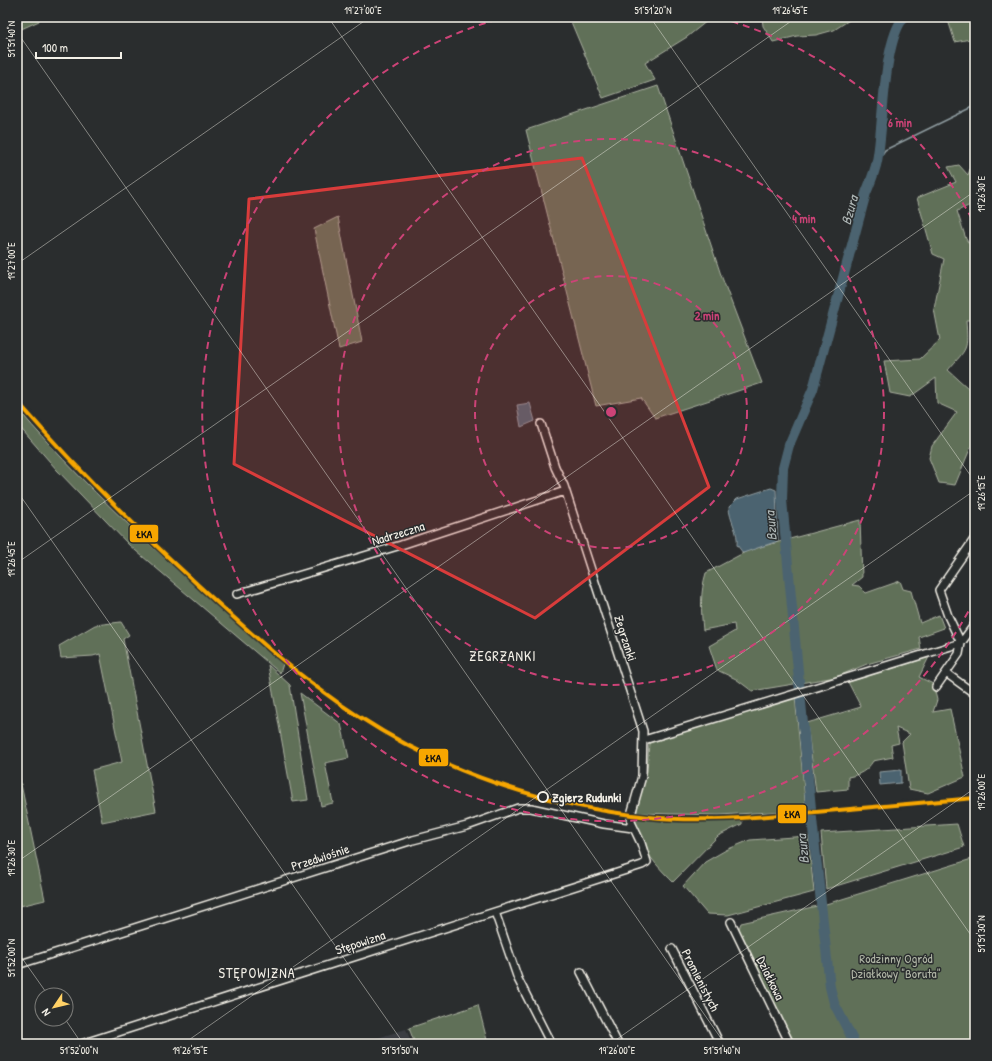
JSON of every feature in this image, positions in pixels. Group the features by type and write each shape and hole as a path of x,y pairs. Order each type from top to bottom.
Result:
{"street":[{"name":"Zegrzanki","path":"540,424 565,491 640,719 644,740 642,776 632,811 631,822 641,843 647,862"},
{"name":"Nadrzeczna","path":"237,594 413,541 565,491"},
{"path":"936,687 959,654 961,643 948,616 939,590 975,538"},
{"path":"644,740 961,643 972,634 975,624"},
{"path":"946,673 975,694"},
{"name":"Przedwiośnie","path":"17,965 413,840 467,826 518,808 530,808 604,824 633,828"},
{"name":"Stępowizna","path":"81,1044 634,868 647,862"},
{"path":"495,912 518,979 551,1044"},
{"name":"Działkowa","path":"731,922 790,1044"},
{"name":"Promienistych","path":"672,949 720,1044"},
{"path":"581,972 618,1044"}],"highlighted area":[{"path":"582,158 709,487 535,618 234,464 249,199"}],"shaded area":[{"path":"406,1029 412,1044 359,1044"}],"green space":[{"path":"17,17 38,17 39,21 17,31"},
{"path":"569,17 712,17 687,37 645,63 655,80 603,98"},
{"path":"762,17 854,17 834,30 816,35 797,36 773,42 763,26"},
{"path":"947,17 975,17 975,38 955,42"},
{"path":"658,86 721,275 762,383 655,418 641,398 596,406 526,130"},
{"path":"975,154 975,203 957,211 966,239 975,252 975,320 966,320 967,338 965,348 960,357 948,370 968,388 975,383 975,437 955,485 939,483 929,458 932,446 957,412 937,403 936,378 910,397 890,393 884,361 920,359 940,340 934,309 944,259 933,254 917,198 956,182 948,167 959,165 968,175"},
{"path":"338,217 362,342 339,349 314,229"},
{"path":"17,408 79,476 112,509 283,664 280,673 129,545 57,470 17,424"},
{"path":"860,520 862,577 852,585 859,586 866,593 900,581 903,589 911,591 920,623 939,615 944,628 919,637 921,649 867,664 836,677 752,691 736,679 717,670 709,646 735,631 734,624 703,630 702,602 706,573 749,550"},
{"path":"121,622 129,635 123,639 156,811 102,822 92,770 122,762 100,654 93,656 61,658 59,646 95,625"},
{"path":"929,657 919,677 933,684 937,700 933,712 950,709 965,777 928,793 909,789 902,742 910,734 896,728 899,743 891,745 893,757 873,761 862,772 848,777 848,789 816,792 807,723 861,707 848,682"},
{"path":"268,665 290,685 308,800 293,802"},
{"path":"300,693 341,724 349,758 325,763 333,803 321,806"},
{"path":"795,696 806,810 719,815 637,813 637,803 647,771 649,743"},
{"path":"17,765 45,900 20,906 17,891"},
{"path":"634,818 680,821 742,821 742,824 718,836 673,882 654,861 643,845 636,828"},
{"path":"957,824 964,847 826,889 821,833"},
{"path":"808,836 814,892 728,915 707,914 683,886 705,862 726,850 750,840"},
{"name":"Rodzinny Ogród Działkowy \"Boruta\"","path":"975,858 975,1044 794,1044 738,931 741,923 826,904"},
{"path":"478,1005 488,1044 415,1044 409,1028"}],"water":[{"path":"530,403 535,421 521,427 517,405"},
{"path":"771,488 776,490 778,541 743,553 737,545 737,535 729,512 729,507 737,499"},
{"path":"901,770 901,783 880,785 879,772"}],"waterway":[{"name":"Bzura","path":"855,1044 834,1003 830,987 812,819 782,500 783,468 789,445 813,389 866,193 876,165 891,46 897,29 904,17"},
{"path":"877,162 885,150 975,106"}],"transit line":[{"name":"ŁKA","path":"17,401 126,517 196,583 294,670 358,716 391,736 461,770 498,784 572,805 649,817 685,819 757,817 975,798"}],"place":[{"name":"Zgierz Rudunki","path":"543,797"}],"district":[{"name":"ZEGRZANKI","path":"503,655"},
{"name":"STĘPOWIZNA","path":"257,972"}]}
